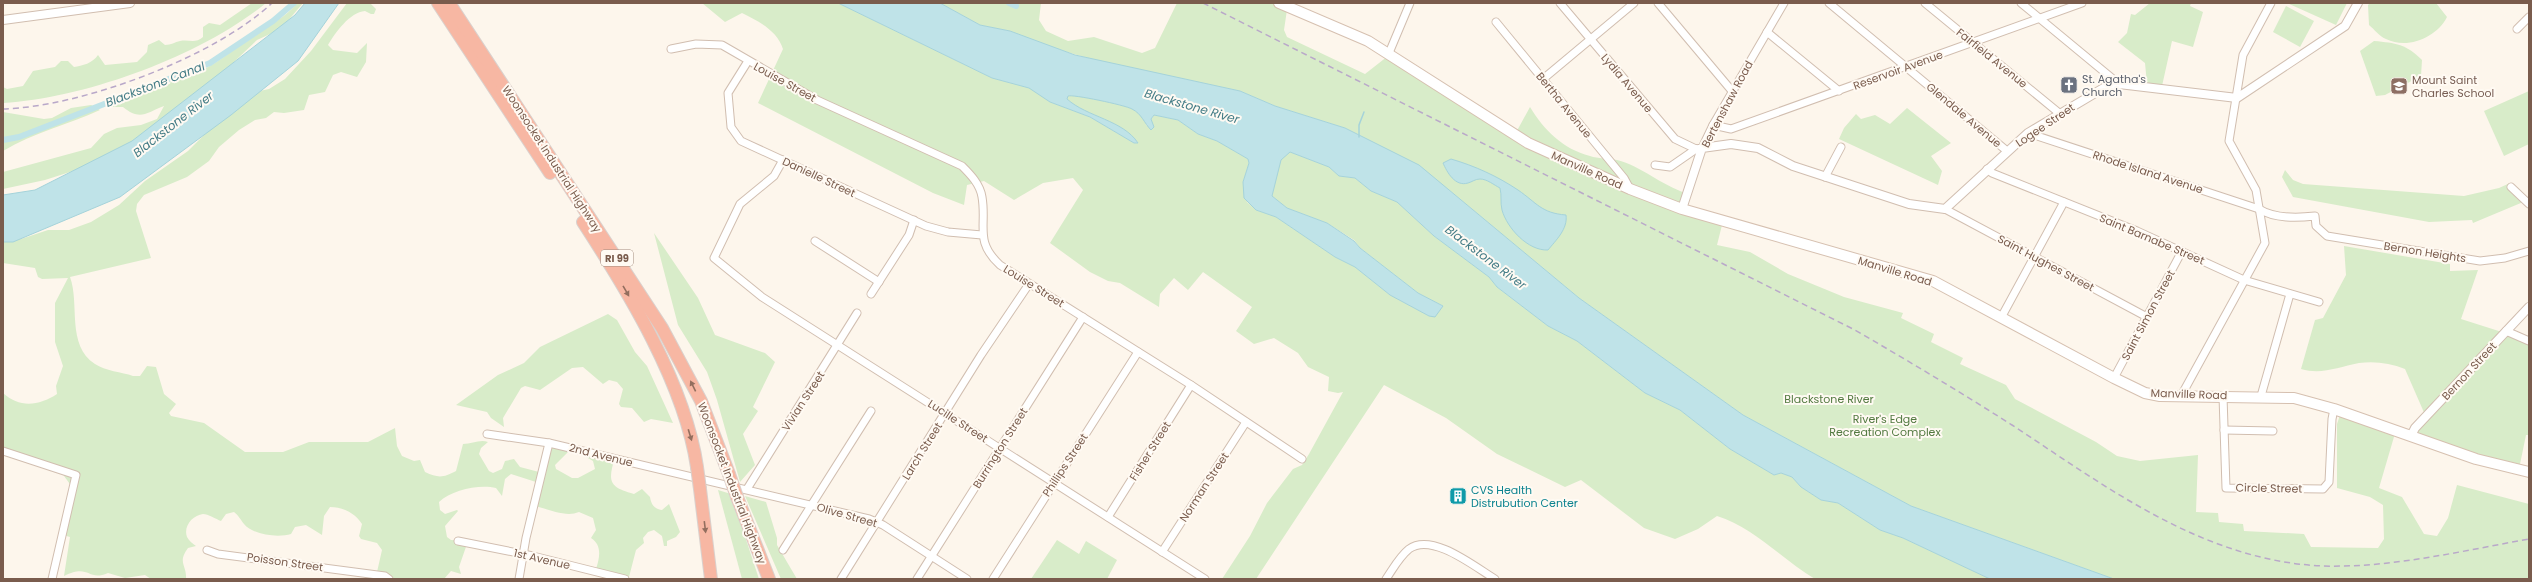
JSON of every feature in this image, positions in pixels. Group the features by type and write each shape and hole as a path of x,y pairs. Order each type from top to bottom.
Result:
{"highway":[{"name":"Woonsocket Industrial Highway","path":"438,3 479,57 662,328 701,401 729,474 742,493 769,579"},
{"name":"Woonsocket Industrial Highway","path":"449,3 479,57 609,262 637,310 678,402 691,439 697,467 711,579"}],"main road":[{"name":"Manville Road","path":"1279,3 1368,41 1528,143 1630,189 1682,209 1932,281 2002,316 2114,378 2145,393 2181,396 2261,396 2294,398 2334,410 2476,459 2529,472"}],"street":[{"path":"3,20 73,7 130,3"},
{"path":"1389,53 1410,3"},
{"name":"Lydia Avenue","path":"1560,3 1675,139 1699,149"},
{"path":"1543,78 1634,3"},
{"path":"1658,3 1732,91"},
{"name":"Bertenshaw Road","path":"1682,209 1699,149 1784,3"},
{"name":"Glendale Avenue","path":"1829,3 1907,66 2007,151"},
{"name":"Fairfield Avenue","path":"1925,3 2059,113"},
{"path":"2021,3 2119,84"},
{"name":"Reservoir Avenue","path":"1713,125 1731,129 2082,3"},
{"path":"2181,396 2265,243 2256,190 2229,141 2243,55 2271,3"},
{"path":"2237,98 2345,26 2358,3"},
{"path":"2517,30 2529,17"},
{"name":"Bertha Avenue","path":"1496,22 1624,178 1630,189"},
{"path":"1767,32 1839,91"},
{"name":"Louise Street","path":"671,49 696,44 716,44 735,52 816,100 962,166 973,177 982,196 982,235 988,252 994,260 1302,459"},
{"name":"Danielle Street","path":"748,61 728,93 731,127 742,141 937,230 982,235"},
{"name":"Logee Street","path":"1946,209 2028,133 2059,113 2107,86 2119,84 2237,98"},
{"name":"Rhode Island Avenue","path":"2028,133 2259,209 2266,213 2296,218 2315,216 2316,226 2321,232"},
{"path":"1655,165 1670,167 1699,149 1731,144 1758,148 1793,166 1908,204 1946,209"},
{"path":"1825,177 1841,147"},
{"name":"Lucille Street","path":"783,160 774,176 740,204 714,258 762,297 947,413 1205,579"},
{"name":"Saint Barnabe Street","path":"1988,169 1992,173 2182,251 2244,280 2319,302"},
{"path":"2511,187 2529,204"},
{"path":"2002,316 2064,202"},
{"name":"Saint Hughes Street","path":"1946,209 2147,317"},
{"path":"871,294 908,235 914,220"},
{"name":"Bernon Heights","path":"2321,232 2327,236 2480,261 2505,258 2529,250"},
{"path":"815,240 879,282"},
{"name":"Saint Simon Street","path":"2114,378 2182,251"},
{"name":"Larch Street","path":"841,579 947,413 980,355 1029,284"},
{"path":"2261,396 2290,294"},
{"name":"Bernon Street","path":"2411,436 2415,428 2529,307"},
{"name":"Vivian Street","path":"742,493 838,345 857,313"},
{"name":"Burrington Street","path":"917,579 1083,317"},
{"path":"2506,331 2529,341"},
{"name":"Phillips Street","path":"993,579 1138,352"},
{"name":"Fisher Street","path":"1108,517 1191,386"},
{"name":"Circle Street","path":"2223,396 2226,488 2323,489 2329,482 2332,419 2334,410"},
{"path":"783,550 813,505 871,411"},
{"name":"Norman Street","path":"1162,552 1246,422"},
{"path":"2224,430 2273,431"},
{"name":"2nd Avenue","path":"487,434 550,443 714,482"},
{"path":"519,579 522,554 541,469 550,443"},
{"path":"3,450 76,475 52,579"},
{"name":"Olive Street","path":"714,482 742,493 813,505 877,522 967,579"},
{"name":"1st Avenue","path":"458,540 625,579"},
{"path":"1386,579 1409,549 1420,544 1428,544 1448,551 1495,579"},
{"name":"Poisson Street","path":"207,550 218,554 388,578"}],"green space":[{"path":"252,3 266,3 239,22 209,40 176,57 106,83 70,93 3,103 3,87 7,89 23,86 33,71 55,67 61,61 68,61 74,67 80,66 87,64 98,55 105,65 137,62 147,52 148,45 159,40 165,45 169,45 180,41 195,41 200,39 203,37 203,27 209,23 220,25"},
{"path":"297,3 303,3 281,29 257,40 175,118 98,163 45,180 3,189 3,172 91,148 104,134 117,128 141,125 157,119 164,106 139,115 134,114 123,107 109,107 122,97 137,90 170,84 172,77 193,74 203,70 287,14"},
{"path":"347,3 370,3 376,9 374,14 365,11 354,15 339,29 328,45 333,50 357,53 367,43 366,62 357,77 341,72 333,75 325,92 309,95 304,110 284,113 274,112 266,118 255,120 239,130 219,147 209,161 187,177 144,195 137,204 136,211 151,258 70,277 73,288 77,335 80,346 86,356 99,366 133,376 140,376 147,366 156,367 164,394 176,404 169,413 171,416 204,423 245,452 283,452 309,442 368,442 395,428 397,446 402,456 414,461 420,460 425,472 437,476 448,475 456,471 463,444 479,441 488,442 481,448 479,454 489,471 493,473 502,469 505,461 514,459 520,467 539,472 546,444 615,457 611,477 615,486 619,489 634,494 642,489 650,497 653,506 657,509 662,510 669,504 680,532 676,537 667,541 667,546 664,546 662,536 654,530 648,532 643,538 644,543 636,550 629,577 596,569 599,552 597,544 591,538 596,530 593,518 579,512 568,514 531,505 536,482 511,474 505,479 502,496 496,488 482,487 458,491 439,502 440,510 445,514 458,511 445,526 447,537 451,540 468,541 459,567 461,574 451,571 444,579 393,579 377,572 382,550 377,543 361,539 359,536 362,524 356,517 344,509 335,507 330,507 324,516 322,535 306,525 295,527 291,534 279,536 266,535 248,528 234,512 226,514 221,521 205,514 196,516 192,519 186,529 187,537 196,546 188,548 183,557 186,579 151,579 145,575 125,578 108,573 96,575 79,571 64,576 70,537 63,535 72,487 59,469 3,451 3,393 16,401 29,404 43,401 57,394 56,386 63,366 55,342 55,303 68,278 42,279 38,277 35,268 3,263 3,235 21,239 48,230 69,230 91,222 119,205 145,181 188,151 212,127 255,92 269,89 285,79 311,51","holes":["568,452 581,454 593,461 595,469 578,478 572,478 556,469 555,465"]},
{"path":"702,3 838,3 992,78 1030,88 1050,102 1090,117 1134,143 1116,125 1077,108 1067,99 1068,96 1088,97 1131,108 1141,116 1147,126 1154,115 1178,120 1198,134 1217,141 1248,159 1249,163 1243,182 1247,202 1256,210 1276,217 1335,257 1355,267 1390,295 1429,316 1443,306 1418,293 1360,248 1354,240 1327,223 1287,208 1272,196 1281,159 1290,152 1329,167 1339,176 1355,178 1371,191 1397,202 1434,236 1489,277 1497,287 1548,326 1577,341 1645,393 1680,410 1730,449 1774,475 1781,473 1792,477 1801,487 1821,500 1838,503 1880,530 1903,538 1990,579 1815,579 1755,535 1730,521 1717,516 1698,529 1675,539 1644,528 1581,480 1565,487 1497,454 1446,418 1384,385 1256,579 1222,579 1250,536 1267,503 1293,469 1302,465 1343,392 1338,393 1328,391 1329,377 1308,367 1298,353 1274,338 1254,344 1236,331 1252,307 1203,272 1188,290 1174,278 1160,294 1159,307 1120,283 1108,281 1090,272 1050,243 1083,190 1073,178 1043,183 1014,200 984,181 967,185 964,205 933,193 758,103 783,49 780,42 772,31 742,13 725,22"},
{"path":"940,3 1041,3 1039,20 1046,31 1068,41 1094,37 1142,53 1155,48 1177,3 1288,3 1284,30 1287,37 1365,74 1388,56 1513,138 1530,107 1548,131 1571,149 1593,157 1614,159 1626,163 1677,190 1686,193 1681,207 1723,221 1717,245 1750,252 1788,274 1844,297 1903,313 1901,318 1934,334 1931,342 1963,358 1960,364 2006,385 2015,399 2096,442 2117,456 2140,461 2198,455 2196,512 2218,513 2219,522 2243,524 2244,531 2304,534 2311,547 2378,548 2384,539 2383,505 2370,497 2337,488 2337,424 2341,412 2396,430 2379,488 2402,497 2424,534 2437,536 2448,518 2457,485 2529,504 2529,579 2114,579 1911,506 1743,415 1579,298 1450,191 1376,144 1345,128 1275,106 1240,91 1105,63 1046,46 1010,31 980,25"},
{"path":"2150,3 2191,3 2190,6 2203,12 2193,47 2172,41 2162,86 2147,84 2145,63 2118,42 2127,33 2131,14 2135,15"},
{"path":"2287,3 2347,3 2336,25"},
{"path":"2370,3 2436,3 2447,17 2436,30 2421,40 2403,43 2395,42 2382,37 2369,25 2368,5"},
{"path":"2286,6 2314,21 2300,47 2273,32"},
{"path":"2374,41 2406,47 2422,60 2421,76 2385,95 2376,96 2360,51"},
{"path":"2529,91 2529,144 2504,156 2484,111"},
{"path":"91,105 100,110 15,144 3,151 3,112 44,119 52,118 71,108"},
{"path":"1907,108 1951,143 1931,156 1942,171 1938,185 1839,139 1844,128 1856,114 1861,119 1875,115 1890,124"},
{"path":"2285,170 2293,180 2303,184 2464,196 2499,188 2510,183 2528,200 2473,223 2472,220 2429,222 2293,197 2282,177"},
{"path":"654,233 698,298 715,335 765,353 775,362 753,407 758,411 743,434 755,465 740,482 717,400 707,372 678,325"},
{"path":"2344,246 2450,264 2450,271 2478,270 2461,319 2505,333 2529,345 2529,435 2526,435 2519,469 2412,435 2426,417 2405,369 2394,365 2371,362 2359,363 2323,371 2309,371 2301,369 2315,320 2323,318 2346,275"},
{"path":"608,314 617,320 635,352 647,366 673,423 651,419 644,422 632,408 621,407 619,404 623,389 617,382 609,380 603,384 583,367 572,368 540,390 525,386 521,388 503,418 504,427 491,418 487,412 456,405 498,375 524,363 540,347"},
{"path":"718,490 731,494 759,579 742,579"},
{"path":"745,496 766,502 777,538 777,545 797,579 781,579"},
{"path":"1057,540 1079,554 1086,541 1117,560 1107,579 1031,579"}],"water":[{"name":"Blackstone River","path":"305,3 339,3 298,61 231,115 120,197 13,242 3,242 3,195 35,190 132,141 295,15"},
{"name":"Blackstone River","path":"838,3 940,3 980,25 1010,31 1075,55 1240,91 1275,106 1345,128 1419,165 1579,298 1743,415 1911,506 2114,579 1990,579 1903,538 1880,530 1838,503 1821,500 1801,487 1792,477 1781,473 1774,475 1730,449 1680,410 1645,393 1577,341 1548,326 1497,287 1489,277 1434,236 1397,202 1371,191 1355,178 1339,176 1329,167 1290,152 1281,160 1272,196 1287,208 1327,223 1354,241 1360,248 1418,293 1443,306 1435,317 1429,316 1390,295 1355,267 1335,257 1276,217 1256,210 1244,198 1243,182 1249,163 1248,159 1217,141 1198,134 1178,120 1154,115 1151,119 1154,127 1151,130 1141,116 1132,109 1099,100 1068,96 1067,99 1075,105 1123,129 1138,143 1134,143 1090,117 1050,102 1029,88 992,78"},
{"path":"1451,159 1477,168 1502,180 1545,210 1566,215 1563,230 1548,250 1533,247 1526,243 1513,231 1502,210 1500,188 1483,179 1477,179 1463,184 1455,181 1443,163"}],"waterway":[{"name":"Blackstone Canal","path":"3,140 19,137 210,63 273,21 294,3"},
{"name":"Blackstone Canal","path":"1009,3 1016,6"},
{"path":"1359,137 1359,125 1364,112"}],"railway":[{"path":"3,109 35,106 70,99 107,89 145,76 182,60 217,42 247,23 272,3"},
{"path":"1203,3 1853,329 1973,400 2121,496 2198,536 2238,551 2279,561 2323,566 2349,566 2401,562 2529,539"}],"place":[{"name":"St. Agatha's Church","path":"2069,85"},
{"name":"Mount Saint Charles School","path":"2399,86"},
{"name":"CVS Health Distrubution Center","path":"1458,496"}],"park label":[{"name":"River's Edge Recreation Complex","path":"1885,425"}]}
